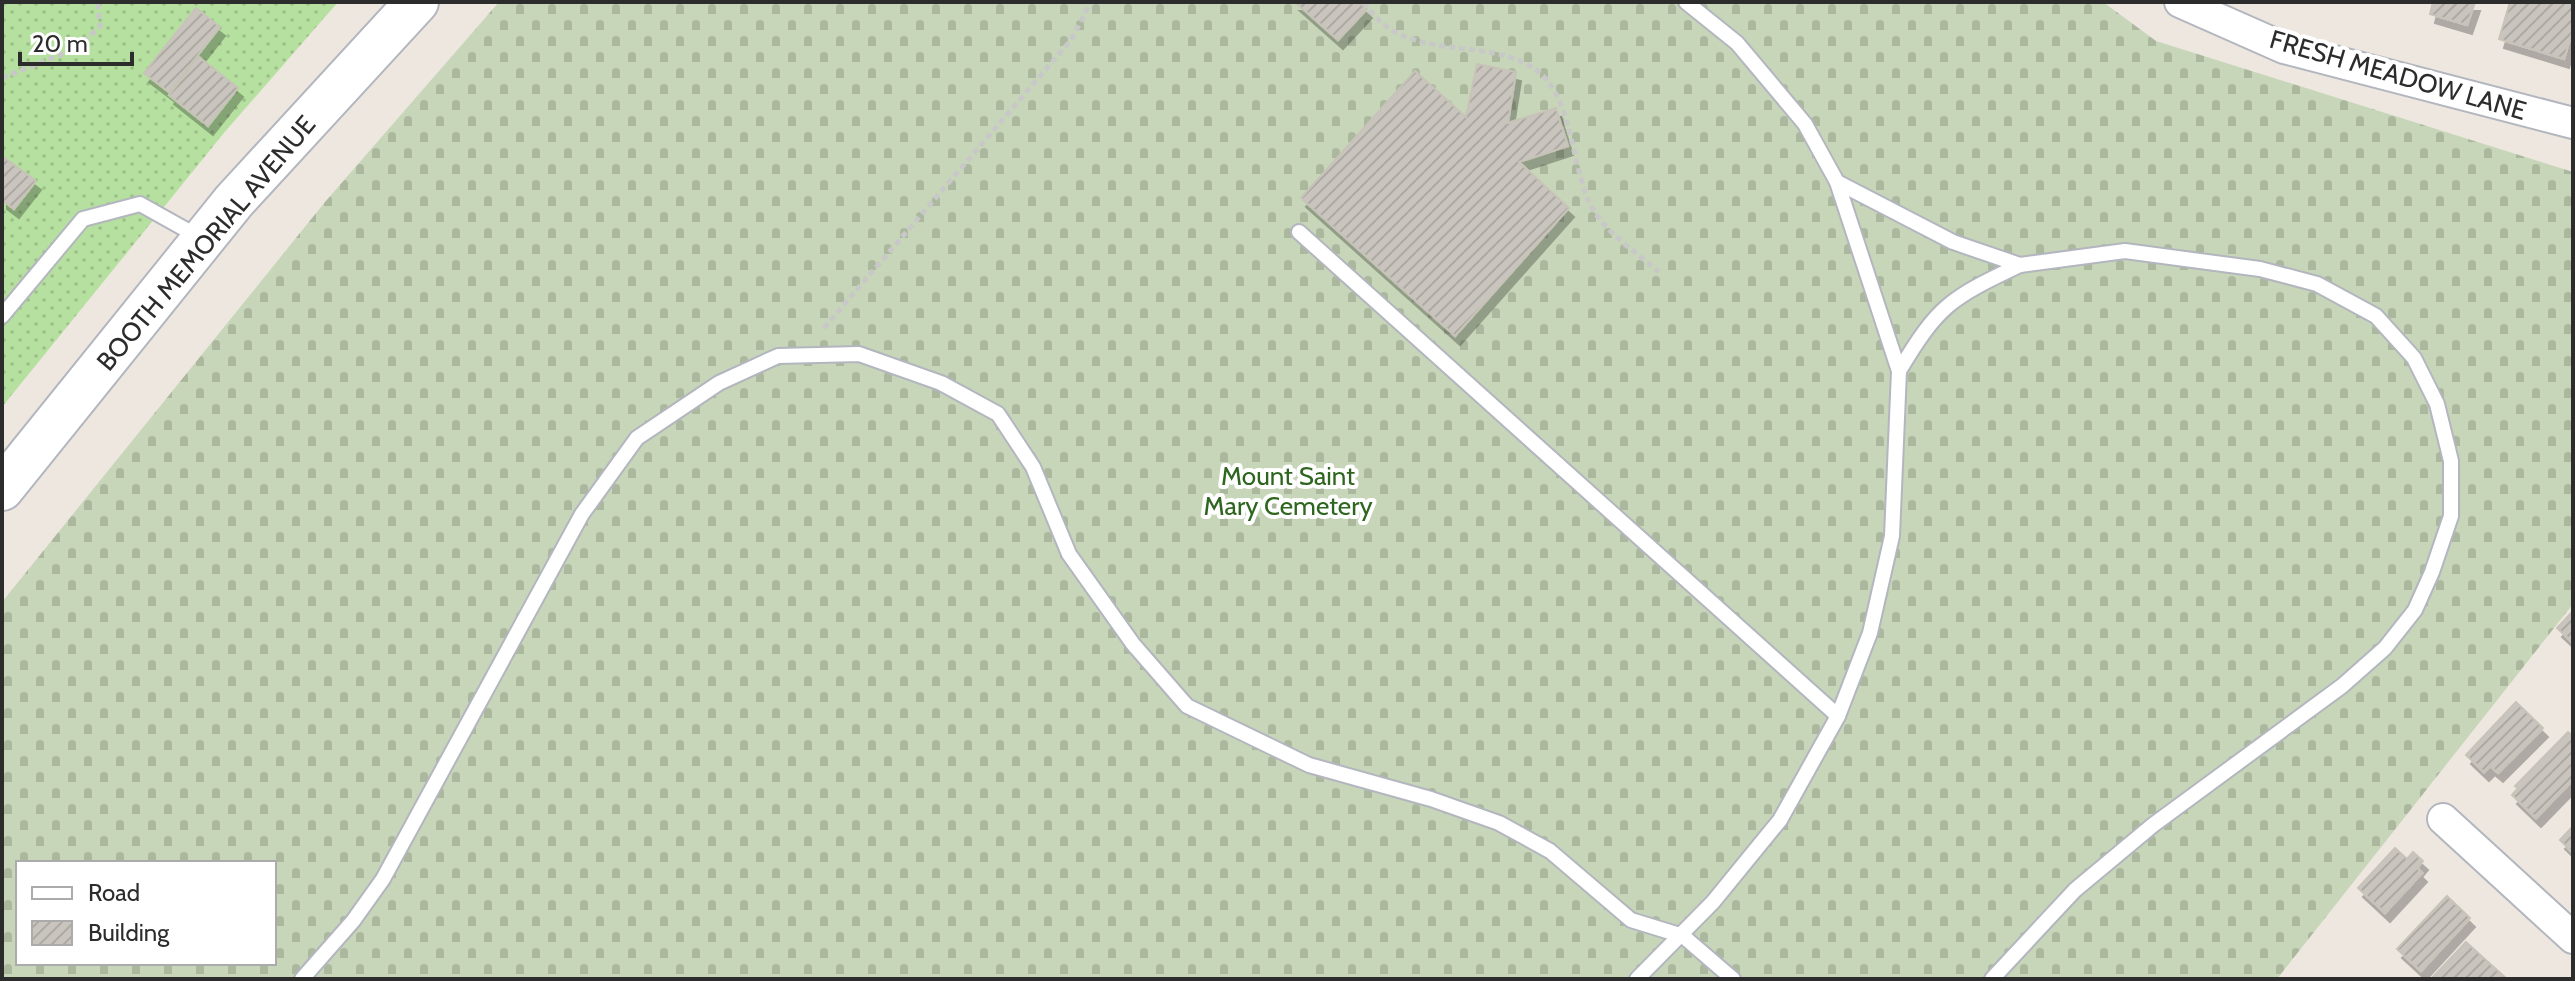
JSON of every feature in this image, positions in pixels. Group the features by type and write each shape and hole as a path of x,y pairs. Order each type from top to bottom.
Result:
{"street":[{"name":"BOOTH MEMORIAL AVENUE","path":"5,481 234,201 417,2"},
{"name":"FRESH MEADOW LANE","path":"2180,2 2284,48 2573,123"},
{"path":"2443,819 2573,938"}],"lane":[{"path":"1637,979 1683,936 1780,820 1838,716 1870,633 1892,536 1899,371 1837,182 1805,124 1786,101 1737,43 1686,2"},
{"path":"1837,182 1953,242 2020,265"},
{"path":"2,316 83,219 140,204 203,240"},
{"path":"1299,232 1838,716"},
{"path":"1899,371 1928,323 1959,294 2020,265 2125,251 2260,269 2317,284 2376,316 2414,358 2437,404 2451,461 2451,516 2415,610 2385,648 2342,686 2153,825 2075,890 1992,979"},
{"path":"302,979 353,921 383,879 582,514 637,438 719,383 778,356 859,354 941,383 998,414 1033,467 1069,554 1133,644 1187,706 1309,765 1431,799 1499,823 1550,851 1631,920 1683,936 1733,979"}],"path":[{"path":"2,78 75,49 100,27 98,2"},
{"path":"800,356 1071,40 1091,2"},
{"path":"1364,2 1374,18 1389,31 1443,46 1520,60 1541,74 1555,91 1588,201 1598,219 1659,272"}],"green space":[{"path":"2,2 338,2 223,134 2,407"},
{"name":"Mount Saint Mary Cemetery","path":"499,2 2103,2 2156,41 2573,172 2573,604 2277,979 2,979 2,602 325,202"}],"building":[{"path":"1295,2 1359,2 1367,9 1338,40"},
{"path":"2433,2 2475,2 2467,25 2430,14"},
{"path":"2510,2 2573,2 2573,29 2564,59 2499,39"},
{"path":"196,8 220,27 169,92 144,73"},
{"path":"199,57 238,88 208,126 169,95"},
{"path":"1477,64 1516,72 1508,123 1556,108 1568,146 1519,162 1569,208 1455,336 1301,198 1415,71 1466,117"},
{"path":"2,156 36,181 14,209 2,200"},
{"path":"2573,611 2573,643 2557,628"},
{"path":"2516,702 2543,728 2498,773 2490,766 2484,772 2466,755"},
{"path":"2568,732 2573,736 2573,780 2536,818 2512,795 2518,788 2515,786"},
{"path":"2573,826 2573,853 2560,840"},
{"path":"2395,848 2407,859 2413,852 2423,861 2417,868 2422,873 2385,913 2358,888"},
{"path":"2447,896 2470,918 2421,971 2397,949"},
{"path":"2466,942 2488,962 2472,979 2431,979"},
{"path":"2488,962 2507,979 2472,979"}]}
